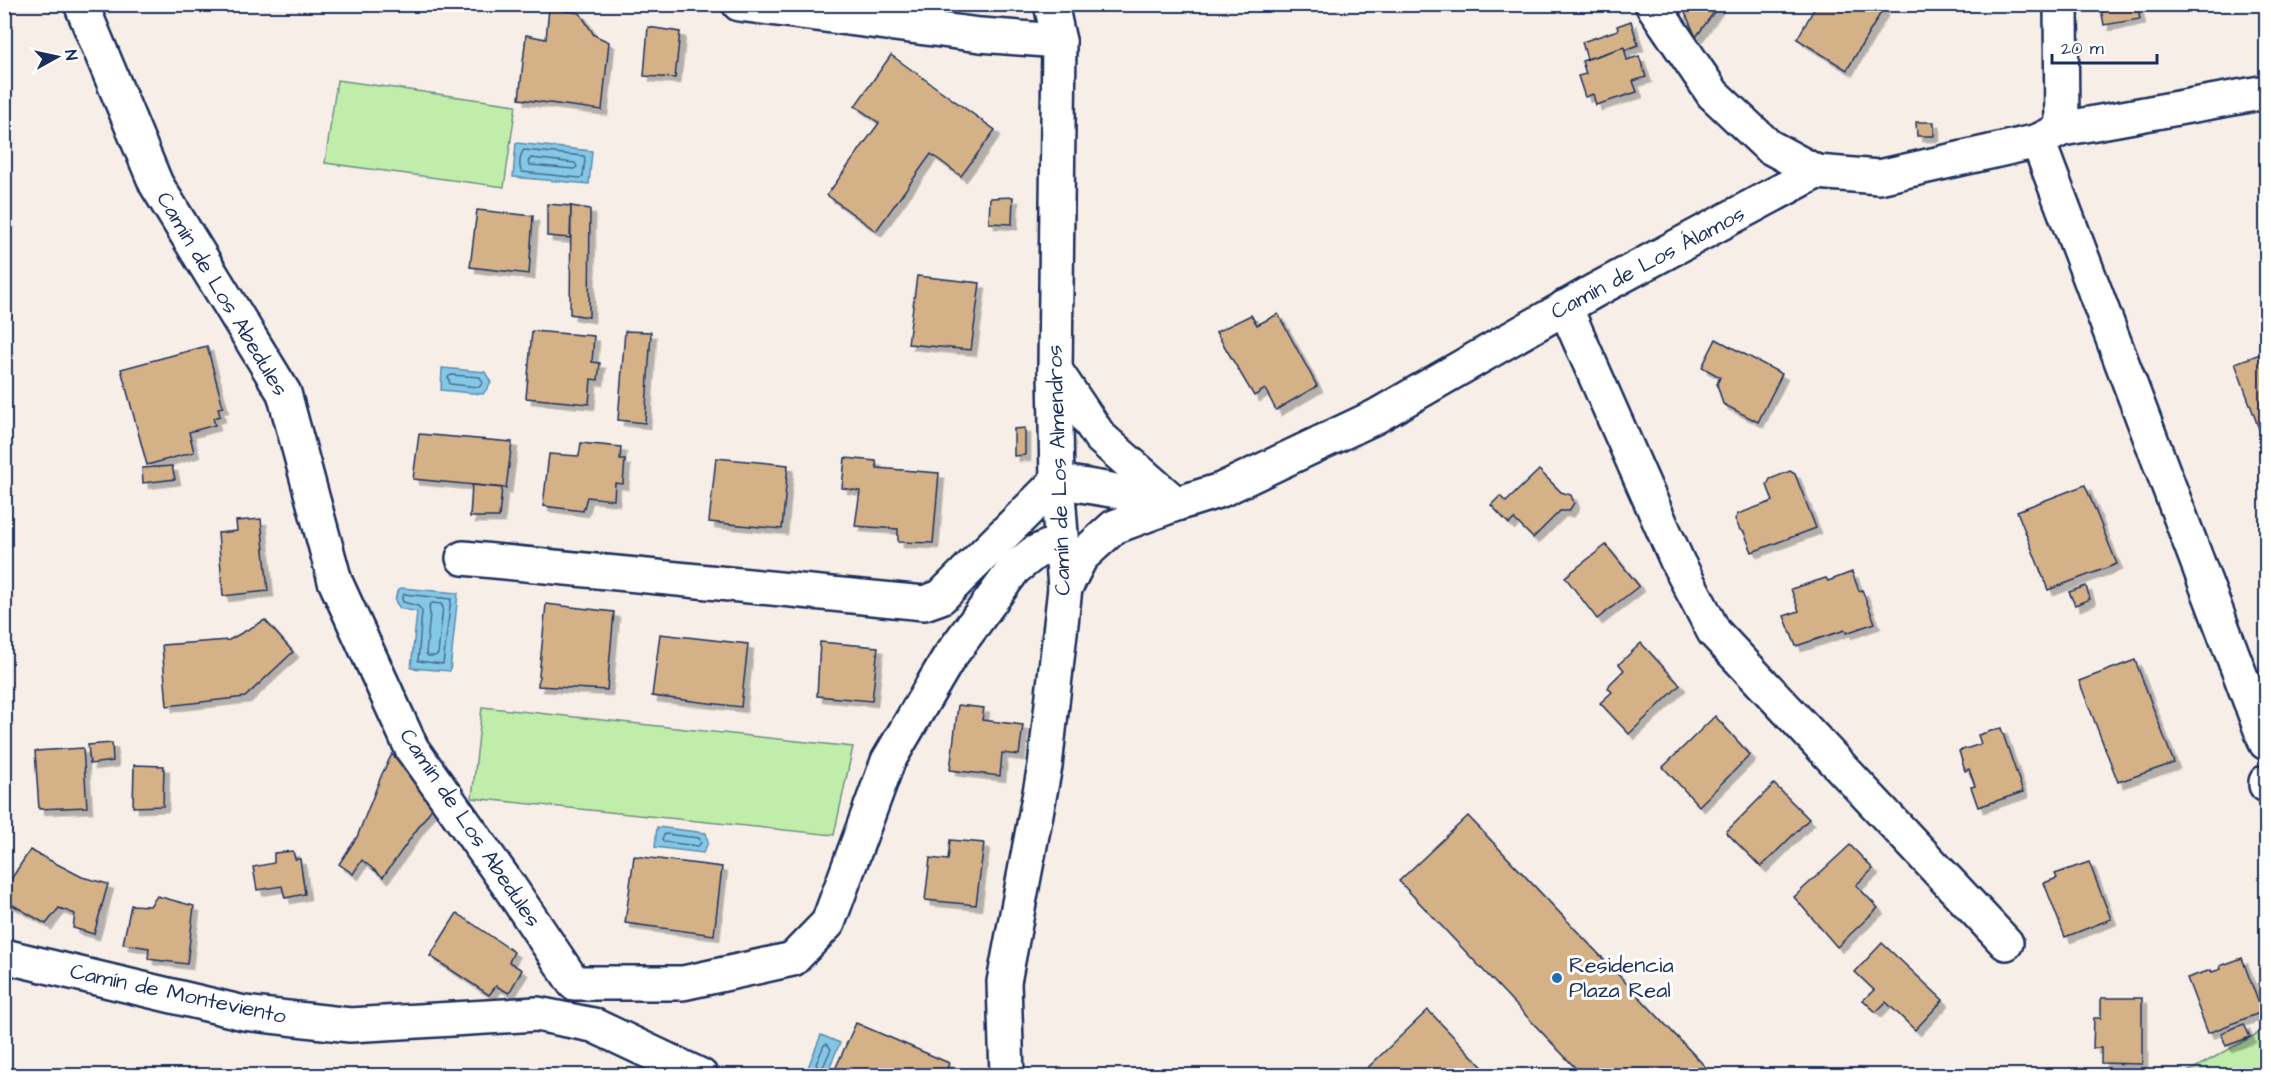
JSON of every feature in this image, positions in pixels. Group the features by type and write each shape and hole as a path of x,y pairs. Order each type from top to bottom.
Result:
{"street":[{"name":"Camín de Los Abedules","path":"81,4 156,184 284,393 335,581 412,749 509,885 574,983"},
{"path":"739,4 980,35 1059,41"},
{"name":"Camín de Los Almendros","path":"1007,1076 1004,982 1045,766 1065,588 1057,481 1054,370 1059,41 1051,4"},
{"path":"1652,4 1713,94 1768,146 1816,172 1879,177 2050,135 2266,92"},
{"path":"2061,4 2050,135 2266,742"},
{"name":"Camín de Los Álamos","path":"1057,481 1176,504 1221,490 1375,417 1565,307 1816,172"},
{"path":"1565,307 1677,564 1714,632 2006,943"},
{"path":"1054,370 1100,437 1176,504 1114,527 1081,557 1065,588"},
{"path":"463,558 924,603 941,597 1057,481"},
{"path":"537,1014 548,996 574,983 683,983 793,959 828,923 888,761 948,659 1014,569 1034,553 1061,541"},
{"name":"Camín de Monteviento","path":"4,956 244,1013 350,1025 537,1014 593,1025 700,1076"}],"green space":[{"path":"337,80 516,105 504,187 325,163"},
{"path":"482,707 853,747 834,835 472,798"},
{"path":"2266,1029 2266,1075 2182,1075"}],"water":[{"path":"516,143 592,151 589,184 513,177"},
{"path":"442,368 485,372 491,383 483,394 441,390"},
{"path":"401,588 458,593 450,671 411,668 417,612 400,608 395,601 397,592"},
{"path":"657,827 706,833 708,843 703,853 655,847"},
{"path":"821,1035 840,1043 826,1075 807,1070"}],"building":[{"path":"1683,4 1714,4 1717,8 1696,37 1682,6"},
{"path":"1817,4 1886,4 1847,70 1797,39"},
{"path":"2100,4 2137,4 2140,19 2104,25"},
{"path":"549,8 580,13 594,35 609,42 602,110 519,99 526,35 546,39"},
{"path":"1631,21 1638,45 1587,59 1582,42 1618,30 1617,26"},
{"path":"648,27 680,32 675,78 644,76"},
{"path":"1624,47 1627,60 1639,56 1646,77 1633,81 1637,92 1596,105 1593,94 1585,97 1578,76 1586,74 1582,61"},
{"path":"891,55 995,130 961,176 931,154 876,231 827,195 879,123 855,106"},
{"path":"1916,122 1934,122 1934,136 1917,136"},
{"path":"1013,197 1012,224 989,223 990,198"},
{"path":"547,204 571,206 570,238 547,236"},
{"path":"571,206 590,209 589,317 570,314"},
{"path":"477,210 533,216 529,274 470,267"},
{"path":"917,276 980,283 971,350 908,344"},
{"path":"1278,314 1317,386 1276,410 1265,389 1254,396 1216,332 1251,315 1257,325"},
{"path":"532,331 594,336 592,362 600,363 598,380 591,379 589,404 526,398"},
{"path":"625,331 651,332 645,423 618,420"},
{"path":"1716,339 1782,374 1758,422 1723,404 1717,384 1720,377 1702,367"},
{"path":"207,346 223,407 218,408 220,416 213,418 215,425 189,432 194,452 147,465 121,369"},
{"path":"2266,352 2266,427 2259,429 2235,363"},
{"path":"1025,428 1025,455 1014,456 1014,429"},
{"path":"419,434 512,442 506,488 413,479"},
{"path":"581,443 621,447 620,460 625,460 623,484 615,483 614,500 587,497 583,511 543,506 549,454 579,456"},
{"path":"716,458 788,465 782,529 709,522"},
{"path":"845,458 876,461 877,468 939,473 933,543 898,542 898,529 855,526 860,491 842,488"},
{"path":"172,466 175,479 143,483 142,468"},
{"path":"1539,470 1561,492 1571,495 1574,503 1569,511 1560,511 1533,538 1514,519 1509,524 1491,505 1500,496 1506,502"},
{"path":"1790,471 1795,474 1816,528 1752,552 1744,532 1740,530 1735,519 1738,514 1773,501 1767,485 1770,479"},
{"path":"472,485 502,488 499,517 470,517"},
{"path":"2085,485 2117,564 2048,590 2017,511"},
{"path":"261,519 268,591 223,596 218,533 237,531 236,521"},
{"path":"1606,545 1639,586 1597,619 1565,577"},
{"path":"1852,572 1875,623 1796,646 1784,616 1799,611 1791,589 1826,578 1828,581"},
{"path":"2086,586 2090,599 2075,605 2069,592"},
{"path":"546,604 614,612 607,690 538,686"},
{"path":"265,620 293,652 245,697 167,706 162,645 229,640"},
{"path":"660,634 748,644 741,707 652,696"},
{"path":"820,642 878,647 872,701 817,696"},
{"path":"1641,643 1680,685 1629,734 1600,703 1612,692 1608,688 1610,684 1624,670 1619,664"},
{"path":"2135,660 2174,763 2118,782 2079,681"},
{"path":"958,705 984,708 982,720 1023,725 1019,755 1002,753 1000,776 950,770"},
{"path":"1715,716 1750,755 1699,806 1663,767"},
{"path":"2001,728 2023,792 1978,807 1971,787 1975,786 1969,769 1965,771 1959,751 1981,744 1978,735"},
{"path":"112,743 113,761 90,764 88,745"},
{"path":"83,748 87,807 39,809 35,751"},
{"path":"392,754 435,804 383,877 362,860 353,874 339,864 357,837"},
{"path":"134,765 164,766 163,806 133,807"},
{"path":"1774,784 1809,819 1761,867 1726,832"},
{"name":"Residencia Plaza Real","path":"1468,816 1714,1076 1583,1076 1399,881"},
{"path":"950,840 984,843 976,905 925,900 930,858 948,860"},
{"path":"1850,845 1873,869 1856,885 1878,908 1837,947 1794,897"},
{"path":"30,850 82,877 108,884 94,934 73,928 75,914 59,908 46,924 4,900 4,890"},
{"path":"293,851 295,859 300,859 305,894 285,898 282,886 257,890 253,867 274,863 274,853"},
{"path":"634,856 722,867 714,935 625,923"},
{"path":"2089,862 2111,919 2065,937 2044,883 2057,878 2055,874"},
{"path":"157,896 194,906 187,964 148,959 149,948 123,944 131,905 150,906"},
{"path":"457,913 514,952 509,962 522,970 509,993 496,986 489,995 430,956"},
{"path":"1882,943 1943,1000 1915,1030 1886,1002 1876,1012 1863,1000 1874,990 1855,972"},
{"path":"2242,958 2262,1012 2208,1033 2187,978 2221,969 2220,966"},
{"path":"2101,998 2142,998 2142,1064 2101,1063 2101,1048 2093,1048 2094,1018 2101,1018"},
{"path":"1428,1010 1491,1076 1359,1076"},
{"path":"856,1023 949,1063 944,1076 832,1076"},
{"path":"2244,1024 2250,1037 2226,1046 2221,1033"}],"place":[{"name":"Residencia Plaza Real","path":"1557,978"}]}
